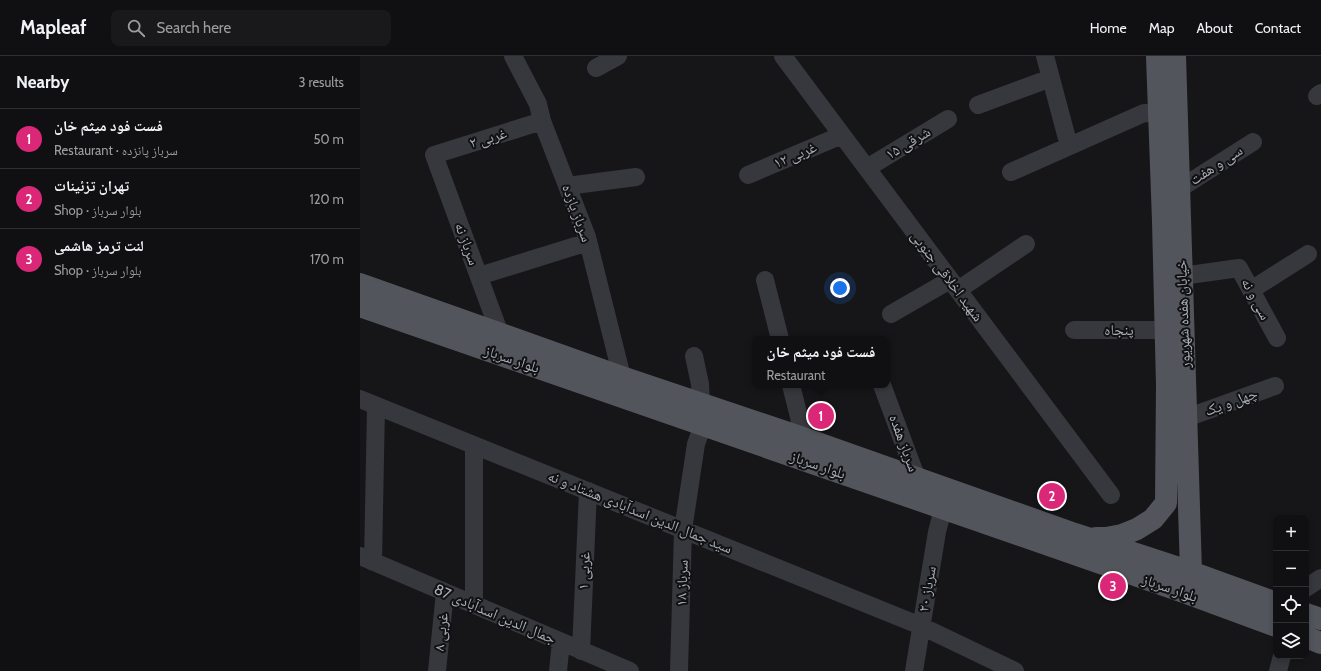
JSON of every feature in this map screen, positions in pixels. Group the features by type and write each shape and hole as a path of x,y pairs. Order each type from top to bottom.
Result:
{"main road":[{"path":"1075,534 1091,538 1106,538 1122,535 1137,529 1153,519 1166,502 1167,385 1157,56"},
{"name":"خیابان هفده شهریور","path":"1175,56 1191,572"},
{"name":"بلوار سرباز","path":"360,284 622,377 803,438 1075,534 1191,572 1273,602"},
{"name":"بلوار سرباز","path":"360,306 1184,592 1273,625"},
{"path":"1184,592 1191,572"},
{"path":"1309,615 1321,619"},
{"path":"1309,638 1321,643"}],"street":[{"name":"سرباز یازده","path":"513,56 538,104 542,121 588,242 622,377"},
{"path":"596,68 618,56"},
{"name":"شهید اخلاقی جنوبی","path":"784,56 1111,495"},
{"path":"1045,56 1069,146"},
{"path":"978,105 1051,78"},
{"path":"1011,172 1144,113 1159,114"},
{"name":"شرقی ۱۵","path":"867,168 948,119"},
{"name":"غربی ۲","path":"434,155 542,121"},
{"name":"غربی ۱۲","path":"748,175 842,135"},
{"name":"سی و هفت","path":"1179,189 1253,142"},
{"name":"سرباز نه","path":"434,155 500,334"},
{"path":"567,186 636,177"},
{"path":"479,276 588,242"},
{"path":"891,314 954,285 1026,244"},
{"path":"1251,290 1308,254"},
{"name":"سی و نه","path":"1182,276 1239,268 1277,338"},
{"path":"764,280 779,336"},
{"name":"پنجاه","path":"1074,330 1165,330"},
{"path":"694,356 700,384 701,403"},
{"name":"چهل و یک","path":"1186,418 1275,386"},
{"path":"792,388 803,438"},
{"name":"سرباز هفده","path":"883,388 917,479"},
{"path":"366,559 368,403"},
{"name":"سید جمال الدین اسدآبادی هشتاد و نه","path":"368,403 921,626 1015,671"},
{"name":"سرباز ۱۸","path":"679,671 683,530 696,444 703,425"},
{"path":"474,445 474,605"},
{"name":"غربی ۱","path":"581,651 588,491"},
{"name":"سرباز ۲۰","path":"914,671 937,532 943,508"},
{"name":"جمال الدین اسدآبادی 87","path":"366,559 630,671"},
{"path":"1308,587 1321,578"},
{"name":"غربی ۸","path":"437,671 445,592"},
{"path":"558,671 561,642"},
{"path":"1278,671 1281,659"}],"place":[{"name":"فست فود میثم خان","path":"821,416"},
{"name":"تهران تزئینات","path":"1052,496"},
{"name":"لنت ترمز هاشمی","path":"1113,586"}]}
